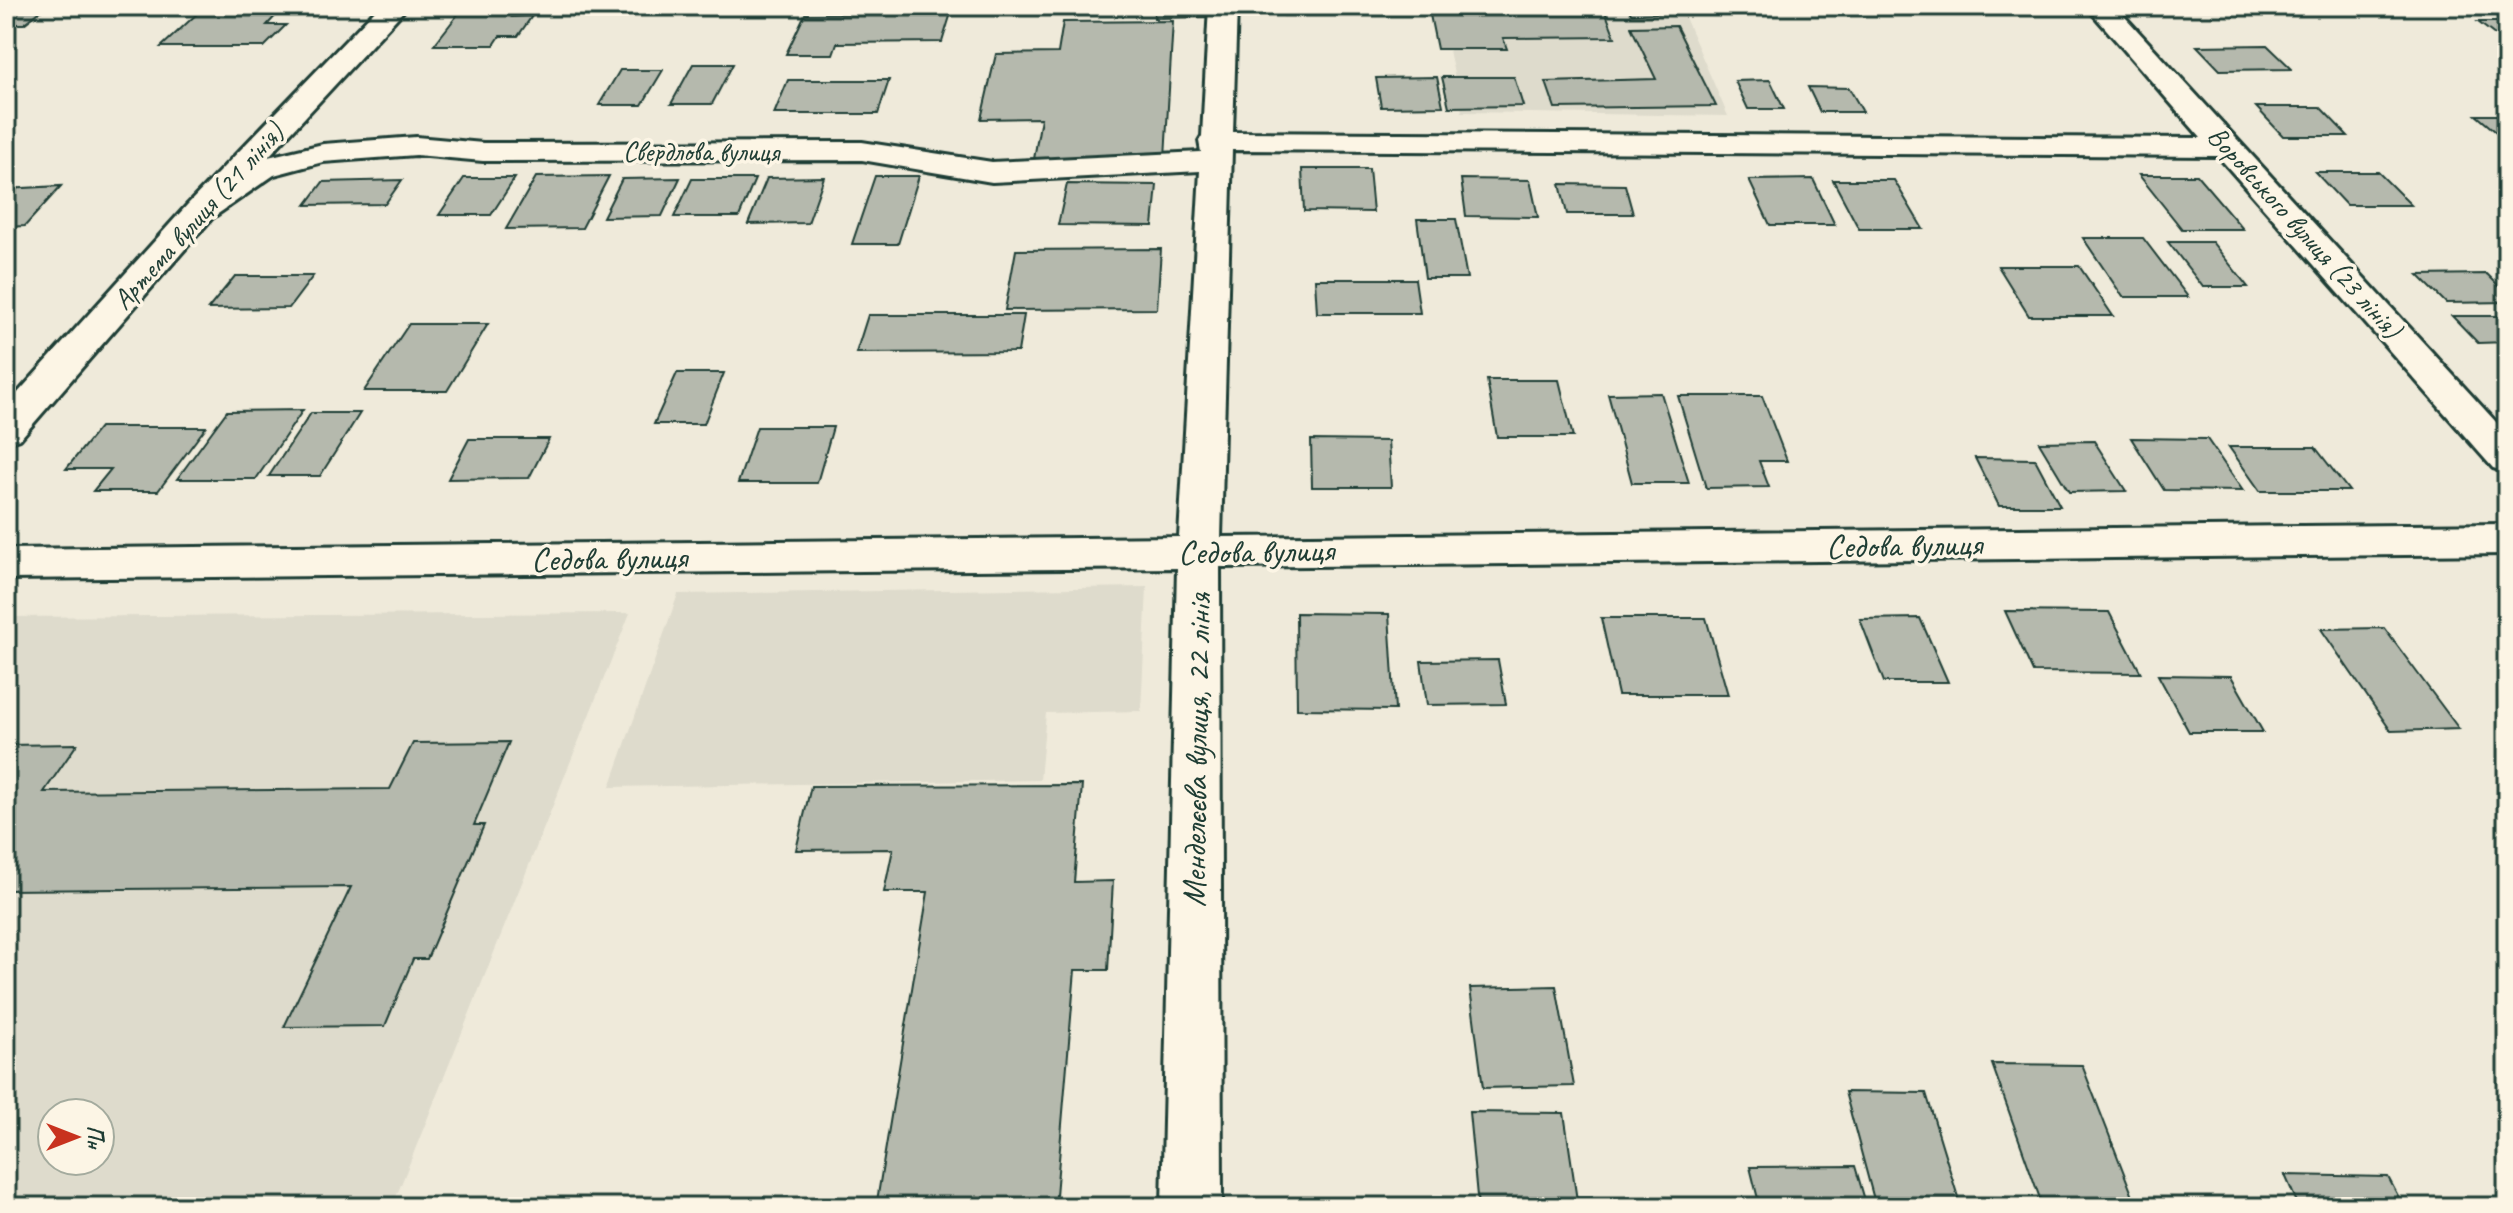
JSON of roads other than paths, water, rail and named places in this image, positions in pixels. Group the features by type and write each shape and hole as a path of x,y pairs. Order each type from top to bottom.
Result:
{"street":[{"name":"Артема вулиця (21 лiнiя)","path":"6,430 200,211 394,6"},
{"name":"Менделєєва вулиця, 22 лінія","path":"1192,1207 1199,552 1214,151 1223,6"},
{"name":"Воровського вулиця (23 лiнiя)","path":"2100,6 2230,147 2507,459"},
{"name":"Свердлова вулиця","path":"200,211 263,168 323,153 416,146 483,152 862,151 992,172 1214,151 2230,147"},
{"name":"Седова вулиця","path":"6,564 2507,539"}]}
